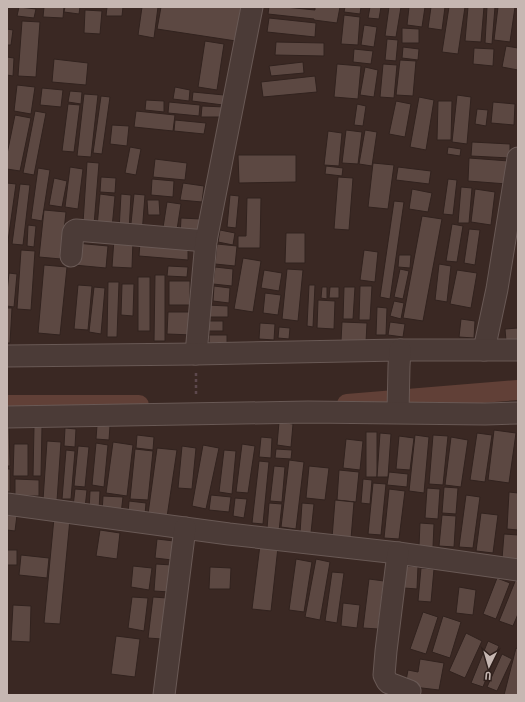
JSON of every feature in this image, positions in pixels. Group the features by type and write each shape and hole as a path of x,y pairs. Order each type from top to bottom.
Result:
{"street":[{"path":"196,360 206,241 252,7"},
{"path":"484,350 497,288 518,158"},
{"path":"71,256 72,233 76,230 206,241"},
{"path":"7,356 196,360 400,358 484,350 518,350"},
{"path":"398,409 400,358"},
{"path":"7,417 398,409 485,414 518,413"},
{"path":"7,504 229,534 398,553 518,570"},
{"path":"164,695 186,528"},
{"path":"398,553 384,675 387,682 410,691"}],"path":[{"path":"196,360 196,398"}],"building":[{"path":"19,7 36,9 34,18 17,16"},
{"path":"44,7 64,7 63,18 43,17"},
{"path":"65,7 80,7 79,14 64,12"},
{"path":"107,7 123,7 122,16 106,16"},
{"path":"142,7 158,7 154,38 138,35"},
{"path":"161,7 241,7 236,41 157,29"},
{"path":"269,7 315,10 315,7 340,7 337,23 268,14"},
{"path":"345,7 361,7 360,14 344,12"},
{"path":"370,7 381,7 379,19 368,18"},
{"path":"389,7 401,7 396,37 385,36"},
{"path":"409,7 425,7 422,27 407,25"},
{"path":"431,7 445,7 442,30 428,28"},
{"path":"449,7 465,7 458,54 442,52"},
{"path":"468,7 484,7 481,42 465,41"},
{"path":"487,7 495,7 492,44 485,43"},
{"path":"498,7 515,7 510,42 494,40"},
{"path":"85,10 102,11 100,34 84,33"},
{"path":"344,15 360,17 358,45 341,44"},
{"path":"269,18 316,23 315,37 267,32"},
{"path":"22,21 40,22 36,77 18,76"},
{"path":"364,25 377,27 374,47 361,45"},
{"path":"402,28 419,29 419,43 402,43"},
{"path":"7,29 13,30 11,45 7,45"},
{"path":"387,39 398,40 396,61 385,60"},
{"path":"205,41 224,44 217,90 198,87"},
{"path":"276,42 324,43 324,56 275,55"},
{"path":"506,46 518,48 518,70 502,67"},
{"path":"403,47 419,49 418,60 402,58"},
{"path":"474,48 494,49 493,66 473,64"},
{"path":"354,49 373,51 371,64 353,62"},
{"path":"7,57 14,58 13,76 7,75"},
{"path":"54,59 88,63 86,85 52,82"},
{"path":"400,60 416,61 413,96 396,95"},
{"path":"303,62 304,73 271,76 269,66"},
{"path":"337,64 361,66 358,99 334,97"},
{"path":"383,64 397,65 394,98 380,97"},
{"path":"365,67 378,70 374,97 360,95"},
{"path":"315,76 317,92 263,97 261,82"},
{"path":"17,85 35,87 31,114 14,111"},
{"path":"175,87 190,90 189,101 173,99"},
{"path":"42,88 63,90 61,107 40,105"},
{"path":"70,91 82,92 81,104 68,102"},
{"path":"193,92 224,95 223,105 192,101"},
{"path":"84,94 98,95 91,157 77,156"},
{"path":"457,95 471,97 467,144 452,142"},
{"path":"101,96 110,97 102,154 93,153"},
{"path":"419,97 434,100 426,150 410,147"},
{"path":"146,100 164,101 164,112 145,110"},
{"path":"396,101 411,104 405,137 389,134"},
{"path":"438,101 452,101 451,140 437,140"},
{"path":"169,102 200,105 199,116 168,113"},
{"path":"493,102 515,104 514,125 491,123"},
{"path":"68,104 80,105 74,152 62,151"},
{"path":"357,104 366,106 363,126 354,125"},
{"path":"202,106 225,107 225,117 201,117"},
{"path":"477,109 488,110 486,126 475,124"},
{"path":"35,111 46,113 34,175 23,173"},
{"path":"136,111 175,115 173,131 134,127"},
{"path":"15,115 31,118 20,171 7,169 7,154"},
{"path":"175,120 206,123 204,134 174,131"},
{"path":"112,125 129,126 127,146 110,144"},
{"path":"346,130 362,132 358,164 342,163"},
{"path":"365,130 377,132 372,166 359,164"},
{"path":"328,131 342,133 339,166 324,165"},
{"path":"472,142 510,144 510,158 471,156"},
{"path":"130,147 141,149 136,175 125,173"},
{"path":"448,147 461,149 460,156 447,154"},
{"path":"238,155 296,155 296,182 239,183"},
{"path":"469,158 509,161 507,184 468,181"},
{"path":"155,159 187,163 185,180 153,177"},
{"path":"87,162 99,163 94,225 83,223"},
{"path":"373,163 394,165 388,209 368,207"},
{"path":"326,166 343,168 342,176 325,174"},
{"path":"70,167 83,169 78,209 65,207"},
{"path":"398,167 431,171 429,184 396,180"},
{"path":"38,168 50,170 42,221 31,219"},
{"path":"101,177 116,178 115,193 100,192"},
{"path":"338,177 353,178 349,230 334,229"},
{"path":"54,178 67,181 62,207 49,205"},
{"path":"152,179 174,181 173,197 151,195"},
{"path":"448,179 457,180 453,215 443,214"},
{"path":"7,183 16,184 7,248"},
{"path":"183,183 204,186 202,202 180,200"},
{"path":"20,184 30,185 23,245 12,244"},
{"path":"461,187 472,188 469,223 458,223"},
{"path":"412,189 432,193 428,212 409,209"},
{"path":"475,189 495,192 491,225 471,222"},
{"path":"100,194 115,196 112,228 97,227"},
{"path":"121,194 131,195 129,231 119,230"},
{"path":"134,194 145,195 142,234 130,233"},
{"path":"230,195 239,196 236,228 227,227"},
{"path":"247,198 261,198 260,248 238,248 238,236 246,236"},
{"path":"147,200 159,200 160,215 148,215"},
{"path":"394,201 404,202 390,299 380,297"},
{"path":"167,202 181,204 176,236 162,234"},
{"path":"44,210 66,212 61,259 39,257"},
{"path":"422,216 442,219 423,321 403,318"},
{"path":"181,218 201,219 199,237 180,236"},
{"path":"452,224 463,226 457,262 446,261"},
{"path":"28,225 36,226 34,247 27,246"},
{"path":"469,229 480,230 475,265 464,263"},
{"path":"220,230 235,233 233,245 218,242"},
{"path":"286,233 305,233 305,263 285,263"},
{"path":"114,239 133,240 132,268 112,267"},
{"path":"140,242 188,245 188,260 139,256"},
{"path":"76,243 108,246 106,268 74,265"},
{"path":"217,244 237,246 235,266 215,264"},
{"path":"21,250 35,251 31,310 17,309"},
{"path":"364,250 378,252 375,282 360,280"},
{"path":"399,255 411,255 410,268 398,267"},
{"path":"243,258 261,261 253,312 234,309"},
{"path":"439,264 451,266 447,302 435,300"},
{"path":"44,265 67,267 60,335 38,333"},
{"path":"168,266 188,267 187,277 167,276"},
{"path":"215,267 233,269 232,286 213,284"},
{"path":"287,269 303,270 298,321 282,319"},
{"path":"400,269 409,271 403,299 394,297"},
{"path":"264,270 282,273 279,291 261,288"},
{"path":"457,270 477,273 471,308 450,304"},
{"path":"9,273 17,274 14,307 7,306"},
{"path":"155,275 165,275 165,341 154,341"},
{"path":"138,277 150,277 150,331 138,331"},
{"path":"169,281 190,281 190,305 169,305"},
{"path":"108,282 119,282 117,337 107,337"},
{"path":"122,284 134,284 133,316 121,315"},
{"path":"78,285 92,286 88,330 74,329"},
{"path":"309,285 315,285 313,327 307,326"},
{"path":"214,286 230,288 229,303 213,301"},
{"path":"360,286 372,286 370,320 359,320"},
{"path":"94,287 105,288 101,334 89,332"},
{"path":"322,287 327,287 327,299 321,298"},
{"path":"330,287 339,287 339,298 329,298"},
{"path":"344,287 355,287 353,319 343,319"},
{"path":"265,293 281,295 278,315 263,313"},
{"path":"318,300 335,301 334,329 317,328"},
{"path":"394,301 404,303 401,319 390,316"},
{"path":"207,305 228,306 228,317 206,317"},
{"path":"377,307 387,308 386,335 376,335"},
{"path":"7,308 12,308 10,343 7,343"},
{"path":"168,312 193,312 193,335 167,334"},
{"path":"461,319 475,321 474,338 459,337"},
{"path":"207,321 223,321 223,331 207,331"},
{"path":"342,322 367,323 366,342 341,341"},
{"path":"390,322 405,324 403,337 388,335"},
{"path":"260,323 275,324 274,340 259,339"},
{"path":"279,327 290,328 289,339 278,338"},
{"path":"518,328 518,340 506,341 505,329"},
{"path":"209,335 227,335 227,343 209,343"},
{"path":"279,422 293,424 291,447 277,445"},
{"path":"97,425 110,426 109,440 96,439"},
{"path":"9,426 10,466 7,466 7,427"},
{"path":"34,427 42,427 41,476 33,476"},
{"path":"65,428 76,429 75,447 64,446"},
{"path":"494,430 516,433 509,483 488,480"},
{"path":"366,432 377,432 377,477 366,477"},
{"path":"380,433 391,434 388,477 377,477"},
{"path":"477,433 492,435 485,482 470,480"},
{"path":"137,435 154,437 153,450 136,448"},
{"path":"415,435 429,437 424,493 409,491"},
{"path":"433,435 448,436 443,485 429,484"},
{"path":"399,436 414,438 410,470 396,469"},
{"path":"261,437 272,438 271,458 259,457"},
{"path":"451,437 468,440 461,487 445,485"},
{"path":"346,439 363,441 360,470 343,468"},
{"path":"47,441 61,442 57,501 43,500"},
{"path":"113,442 133,445 127,496 106,493"},
{"path":"96,443 108,445 104,487 92,485"},
{"path":"14,444 28,444 28,476 13,476"},
{"path":"242,444 255,446 248,493 236,492"},
{"path":"203,445 219,448 206,509 192,506"},
{"path":"78,446 89,447 85,487 74,486"},
{"path":"182,446 196,448 192,489 178,488"},
{"path":"157,448 177,450 167,517 148,514"},
{"path":"135,449 153,451 148,500 130,499"},
{"path":"276,449 292,450 291,459 275,458"},
{"path":"66,450 75,451 71,499 62,499"},
{"path":"224,450 236,451 232,494 219,492"},
{"path":"289,460 304,462 296,529 281,527"},
{"path":"259,461 269,462 263,524 252,523"},
{"path":"274,466 285,467 282,502 270,501"},
{"path":"309,466 329,468 325,500 306,498"},
{"path":"7,469 10,469 10,492 7,492"},
{"path":"339,470 359,472 356,502 337,500"},
{"path":"389,472 408,474 407,487 387,485"},
{"path":"15,479 39,480 39,496 15,496"},
{"path":"363,479 372,480 370,504 361,503"},
{"path":"373,483 386,484 381,535 368,534"},
{"path":"444,487 458,488 456,514 442,513"},
{"path":"427,488 440,489 438,519 425,518"},
{"path":"75,489 87,490 85,508 73,507"},
{"path":"389,489 405,491 399,539 384,538"},
{"path":"90,491 100,491 99,511 89,510"},
{"path":"509,492 518,493 518,530 507,529"},
{"path":"211,495 231,497 229,512 209,510"},
{"path":"466,495 480,497 473,548 459,547"},
{"path":"103,496 123,497 121,514 102,513"},
{"path":"235,498 247,499 244,518 233,516"},
{"path":"335,500 354,502 351,539 332,538"},
{"path":"129,501 146,503 145,515 128,514"},
{"path":"269,503 282,504 279,531 267,529"},
{"path":"302,503 314,504 311,533 300,533"},
{"path":"481,513 498,515 493,553 476,551"},
{"path":"7,514 17,515 15,531 7,530"},
{"path":"442,515 456,516 454,547 439,546"},
{"path":"54,518 70,519 60,624 44,623"},
{"path":"420,523 434,524 433,547 419,546"},
{"path":"100,530 120,533 117,559 96,556"},
{"path":"504,534 518,535 518,561 502,559"},
{"path":"157,539 174,541 172,560 155,558"},
{"path":"260,545 278,547 271,611 252,609"},
{"path":"7,550 17,550 17,565 7,565"},
{"path":"21,555 49,558 47,578 19,575"},
{"path":"296,559 312,562 304,612 289,610"},
{"path":"316,559 330,562 320,620 305,617"},
{"path":"156,564 172,565 170,592 154,591"},
{"path":"133,566 152,568 149,590 131,587"},
{"path":"405,566 418,566 417,589 404,588"},
{"path":"210,567 231,568 230,589 209,589"},
{"path":"421,568 434,569 431,602 418,601"},
{"path":"332,572 344,573 337,623 325,621"},
{"path":"497,578 510,583 496,619 483,614"},
{"path":"369,579 384,581 378,629 363,628"},
{"path":"516,579 518,580 518,614 513,626 499,621"},
{"path":"459,587 476,590 473,615 456,613"},
{"path":"132,597 148,598 144,631 128,628"},
{"path":"153,597 167,598 162,639 148,638"},
{"path":"343,603 360,605 357,628 341,626"},
{"path":"13,605 31,606 30,642 11,641"},
{"path":"423,612 438,617 426,654 410,649"},
{"path":"443,616 461,622 450,658 432,652"},
{"path":"466,633 482,641 465,678 449,671"},
{"path":"116,636 140,639 135,677 111,674"},
{"path":"488,641 499,646 483,687 471,683"},
{"path":"516,648 518,649 518,695 504,695"},
{"path":"502,654 512,659 497,691 487,687"},
{"path":"420,659 444,663 439,690 405,686 408,670 418,672"}],"waterway":[{"path":"347,404 518,390"},
{"path":"7,405 139,405"}]}
